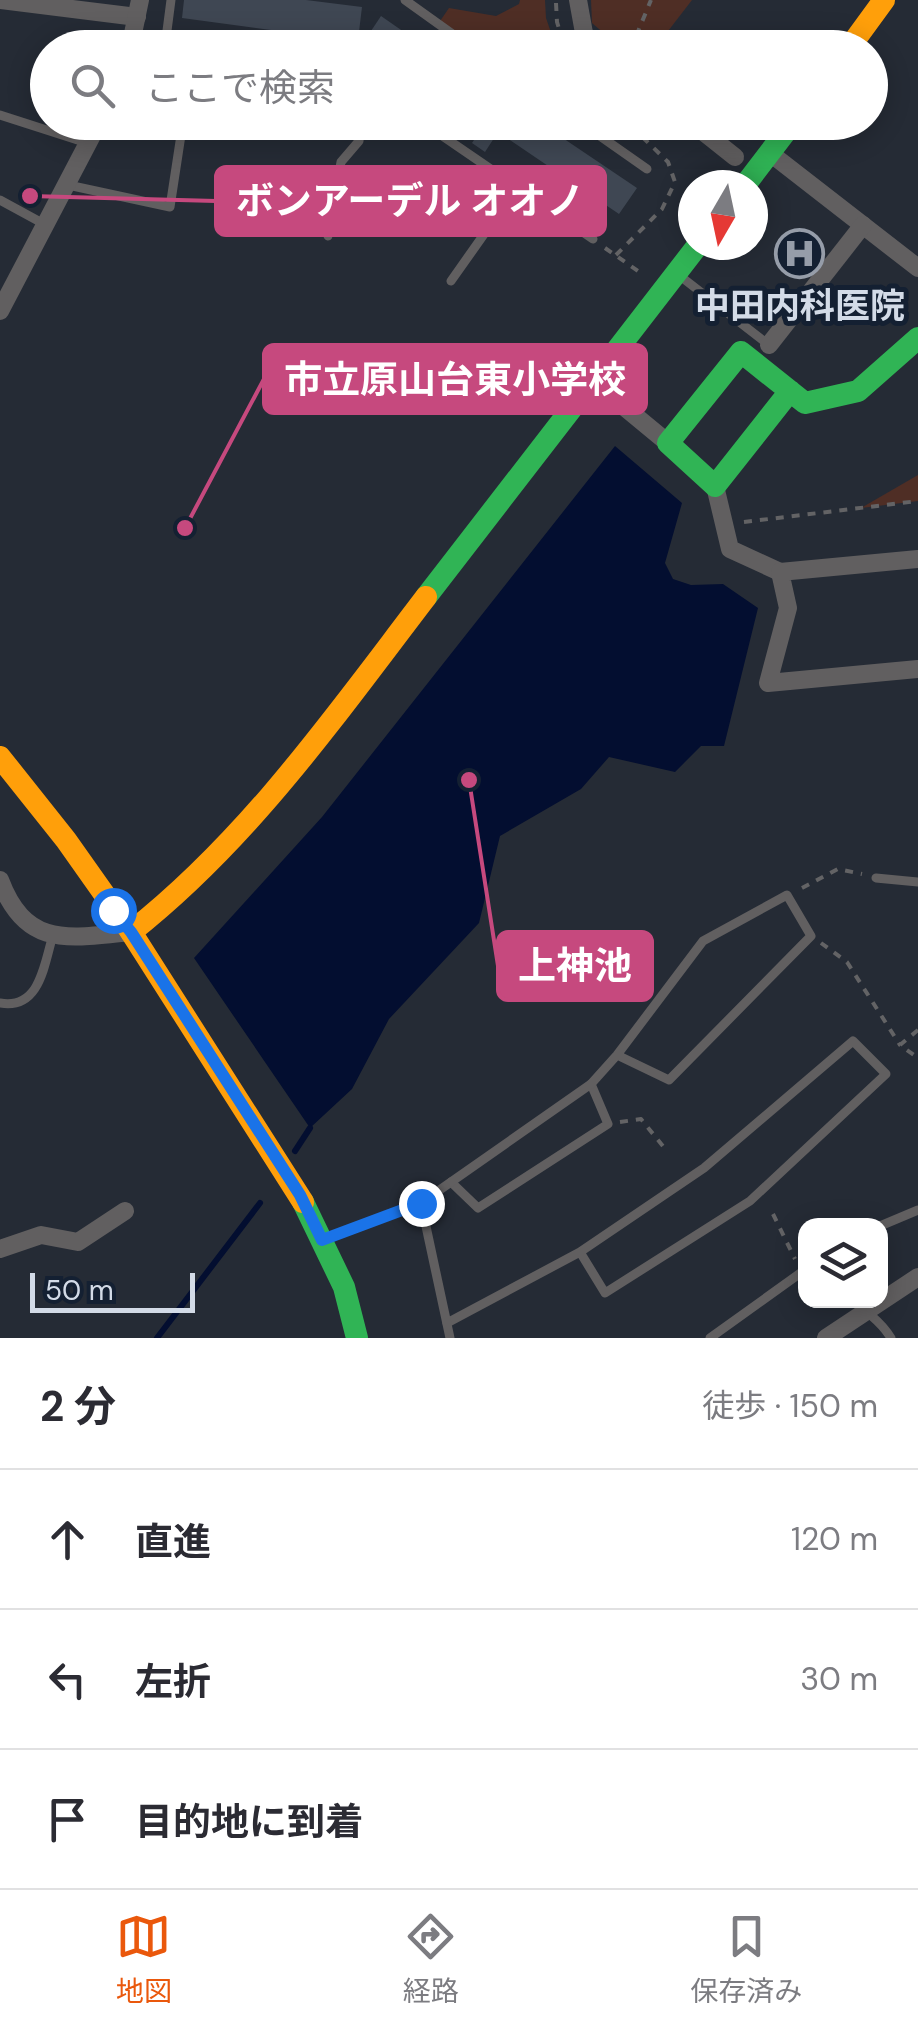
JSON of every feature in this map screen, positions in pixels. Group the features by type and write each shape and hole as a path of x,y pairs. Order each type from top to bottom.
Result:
{"street":[{"path":"0,0 138,8"},
{"path":"578,0 583,30"},
{"path":"862,30 884,0"},
{"path":"0,311 92,140"},
{"path":"714,140 735,156"},
{"path":"757,170 779,140"},
{"path":"770,153 918,268"},
{"path":"768,344 863,225"},
{"path":"0,880 8,902 23,922 53,935 131,932 182,892 272,796 687,260"},
{"path":"668,444 741,352 804,403 858,391 918,338"},
{"path":"593,381 715,486 730,549 780,572 918,558"},
{"path":"715,486 790,390"},
{"path":"780,572 788,608 768,683 918,670"},
{"path":"0,756 131,932 300,1195 344,1287 357,1338"},
{"path":"0,1250 40,1234 78,1242 125,1211"},
{"path":"888,1292 918,1277"},
{"path":"826,1338 858,1308"}],"lane":[{"path":"167,30 171,0"},
{"path":"405,0 447,30"},
{"path":"0,114 30,124"},
{"path":"78,140 90,144"},
{"path":"68,185 170,207 180,140"},
{"path":"328,236 341,162 359,140"},
{"path":"448,140 593,238"},
{"path":"606,140 647,169"},
{"path":"451,281 516,188"},
{"path":"0,200 47,225"},
{"path":"677,273 768,344"},
{"path":"876,878 918,882"},
{"path":"450,1338 421,1203 591,1084 618,1055 703,941 787,895 811,936 669,1080 618,1055"},
{"path":"0,1003 14,1005 27,1000 38,988 53,935"},
{"path":"446,1323 580,1252 704,1168 854,1041 886,1074 750,1202 605,1294 580,1252"},
{"path":"452,1182 478,1208 608,1124 591,1084"},
{"path":"888,1223 918,1210"},
{"path":"710,1338 798,1274"},
{"path":"863,1308 881,1320 891,1338"}],"path":[{"path":"556,0 560,30"},
{"path":"639,30 651,0"},
{"path":"616,255 662,209 675,182 668,162 645,140"},
{"path":"593,238 638,271"},
{"path":"724,524 918,501"},
{"path":"787,895 838,869 876,878"},
{"path":"811,936 847,962 900,1044 918,1058"},
{"path":"900,1044 918,1030"},
{"path":"608,1124 640,1120 666,1150"},
{"path":"322,1240 421,1203"},
{"path":"772,1214 798,1261"}],"shaded area":[{"path":"520,0 545,0 550,30 447,30 438,24 449,8 496,16"},
{"path":"591,0 692,0 669,30 600,30 592,23"},
{"path":"918,475 918,501 861,508"}],"water":[{"path":"615,446 682,503 665,563 673,579 691,585 723,584 758,608 724,746 701,746 675,772 609,757 581,789 500,836 479,923 389,1019 352,1089 310,1128 194,958 322,817"}],"building":[{"path":"184,0 306,0 362,7 359,30 271,30 182,18"},
{"path":"381,16 401,30 372,30"},
{"path":"474,140 493,140 485,152 472,143"},
{"path":"510,140 566,140 637,188 619,214"}],"waterway":[{"path":"295,1151 310,1128"},
{"path":"157,1338 260,1203"}],"traffic: fast":[{"path":"756,170 779,140"},
{"path":"426,597 686,260"},
{"path":"790,391 715,486 668,443 741,352 805,403 858,391 918,338"},
{"path":"303,1202 344,1287 357,1338"}],"traffic: slow":[{"path":"862,30 884,0"},
{"path":"131,932 174,896 252,817 324,731 426,597"},
{"path":"0,757 66,840 131,932 303,1202"}],"place":[{"name":"ボンアーデル オオノ","path":"30,196"},
{"name":"中田内科医院","path":"800,254"},
{"name":"市立原山台東小学校","path":"185,528"},
{"name":"上神池","path":"469,780"}],"route":[{"path":"113,910 300,1195 322,1240 421,1203"}]}
